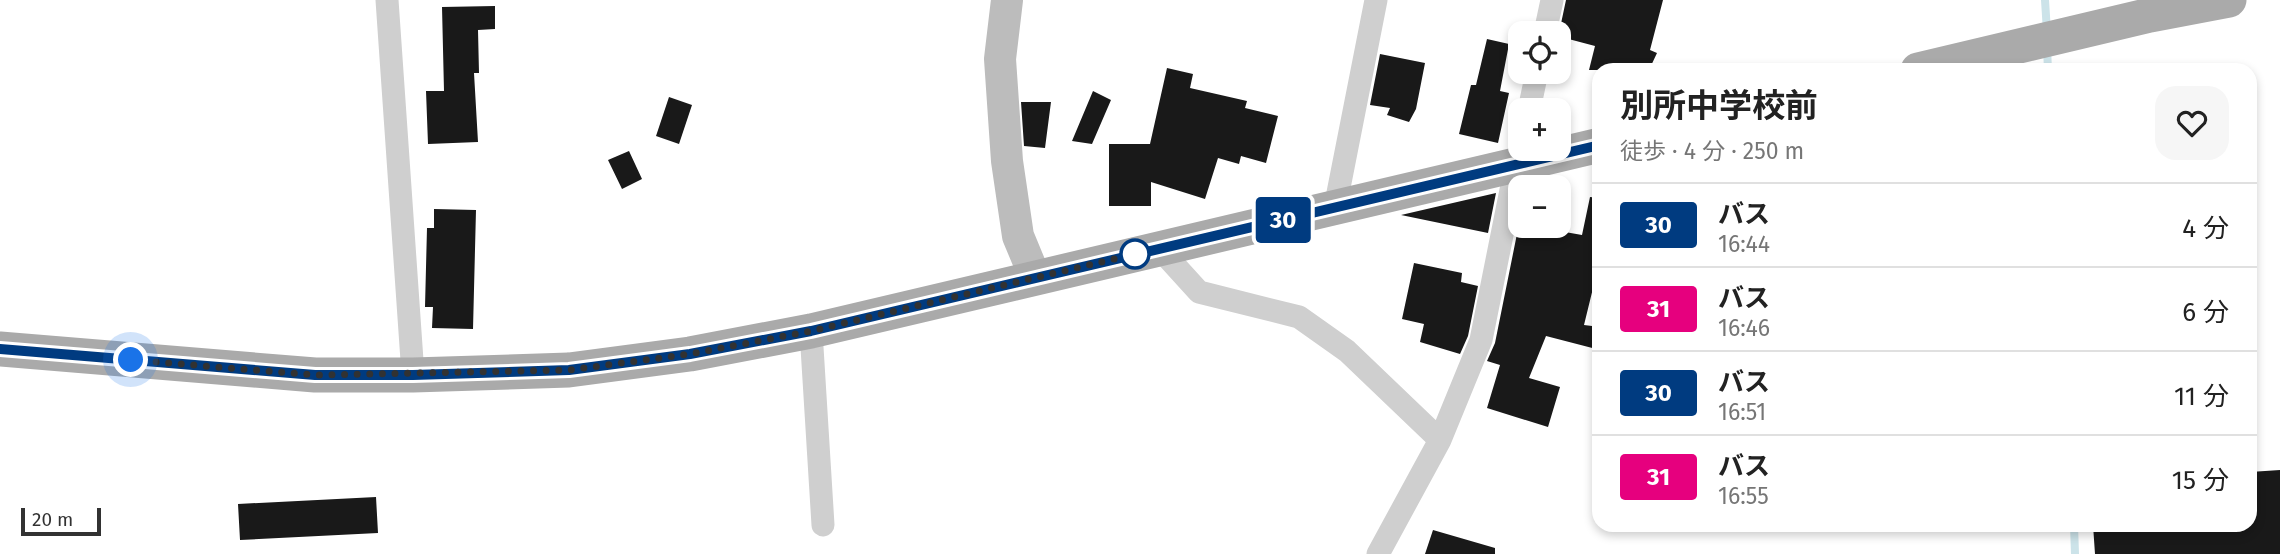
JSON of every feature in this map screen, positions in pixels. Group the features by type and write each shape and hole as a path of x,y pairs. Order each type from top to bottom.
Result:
{"main road":[{"path":"1948,63 2150,15 2229,0"},
{"path":"1571,149 1592,146"},
{"path":"0,349 315,375 569,370 690,354 811,331 1335,208 1508,158"}],"street":[{"path":"387,0 413,375"},
{"path":"1006,0 1000,59 1007,161 1018,236 1035,277"},
{"path":"1335,208 1376,0"},
{"path":"1548,21 1552,0"},
{"path":"1378,554 1440,440 1481,340 1517,161"},
{"path":"1159,248 1199,292 1299,317 1347,351 1440,440"},
{"path":"811,331 823,525"}],"building":[{"path":"1566,0 1663,0 1650,50 1657,53 1652,63 1592,63 1592,70 1589,70 1595,46 1571,40 1571,21 1562,21"},
{"path":"495,6 495,29 478,30 479,73 474,73 478,142 428,144 426,91 444,91 442,7"},
{"path":"1487,39 1508,44 1500,91 1509,93 1498,143 1459,134 1471,85 1476,85"},
{"path":"1380,54 1425,63 1416,109 1409,122 1387,115 1390,108 1370,105"},
{"path":"1167,68 1193,74 1190,88 1247,101 1245,108 1278,116 1266,163 1241,156 1239,164 1218,158 1205,199 1151,182 1151,206 1109,206 1109,144 1150,144"},
{"path":"1093,91 1111,100 1092,144 1072,141"},
{"path":"669,97 692,105 679,144 656,136"},
{"path":"1021,102 1051,102 1045,148 1024,146"},
{"path":"629,151 642,179 622,189 608,160"},
{"path":"1496,193 1488,233 1401,215"},
{"path":"1592,197 1592,292 1584,325 1592,326 1592,348 1546,336 1529,378 1560,387 1548,427 1487,408 1500,365 1487,361 1495,343 1516,238 1571,238 1571,233 1582,235"},
{"path":"434,209 476,210 473,329 432,328 433,307 425,307 427,228 434,228"},
{"path":"1414,263 1462,273 1461,282 1478,286 1468,336 1460,354 1420,342 1424,324 1402,319"},
{"path":"2280,470 2280,554 2095,554 2093,532 2257,532 2257,472"},
{"path":"376,497 378,533 240,540 238,504"},
{"path":"1433,530 1495,548 1495,554 1425,554"}],"waterway":[{"path":"2045,0 2047,32"},
{"path":"2047,48 2048,63"},
{"path":"2074,532 2075,554"}],"bus line":[{"name":"30","path":"0,349 315,375 569,370 690,354 811,331 1592,147"}],"route":[{"path":"131,360 315,375 569,370 690,354 811,331 1135,254"}]}
